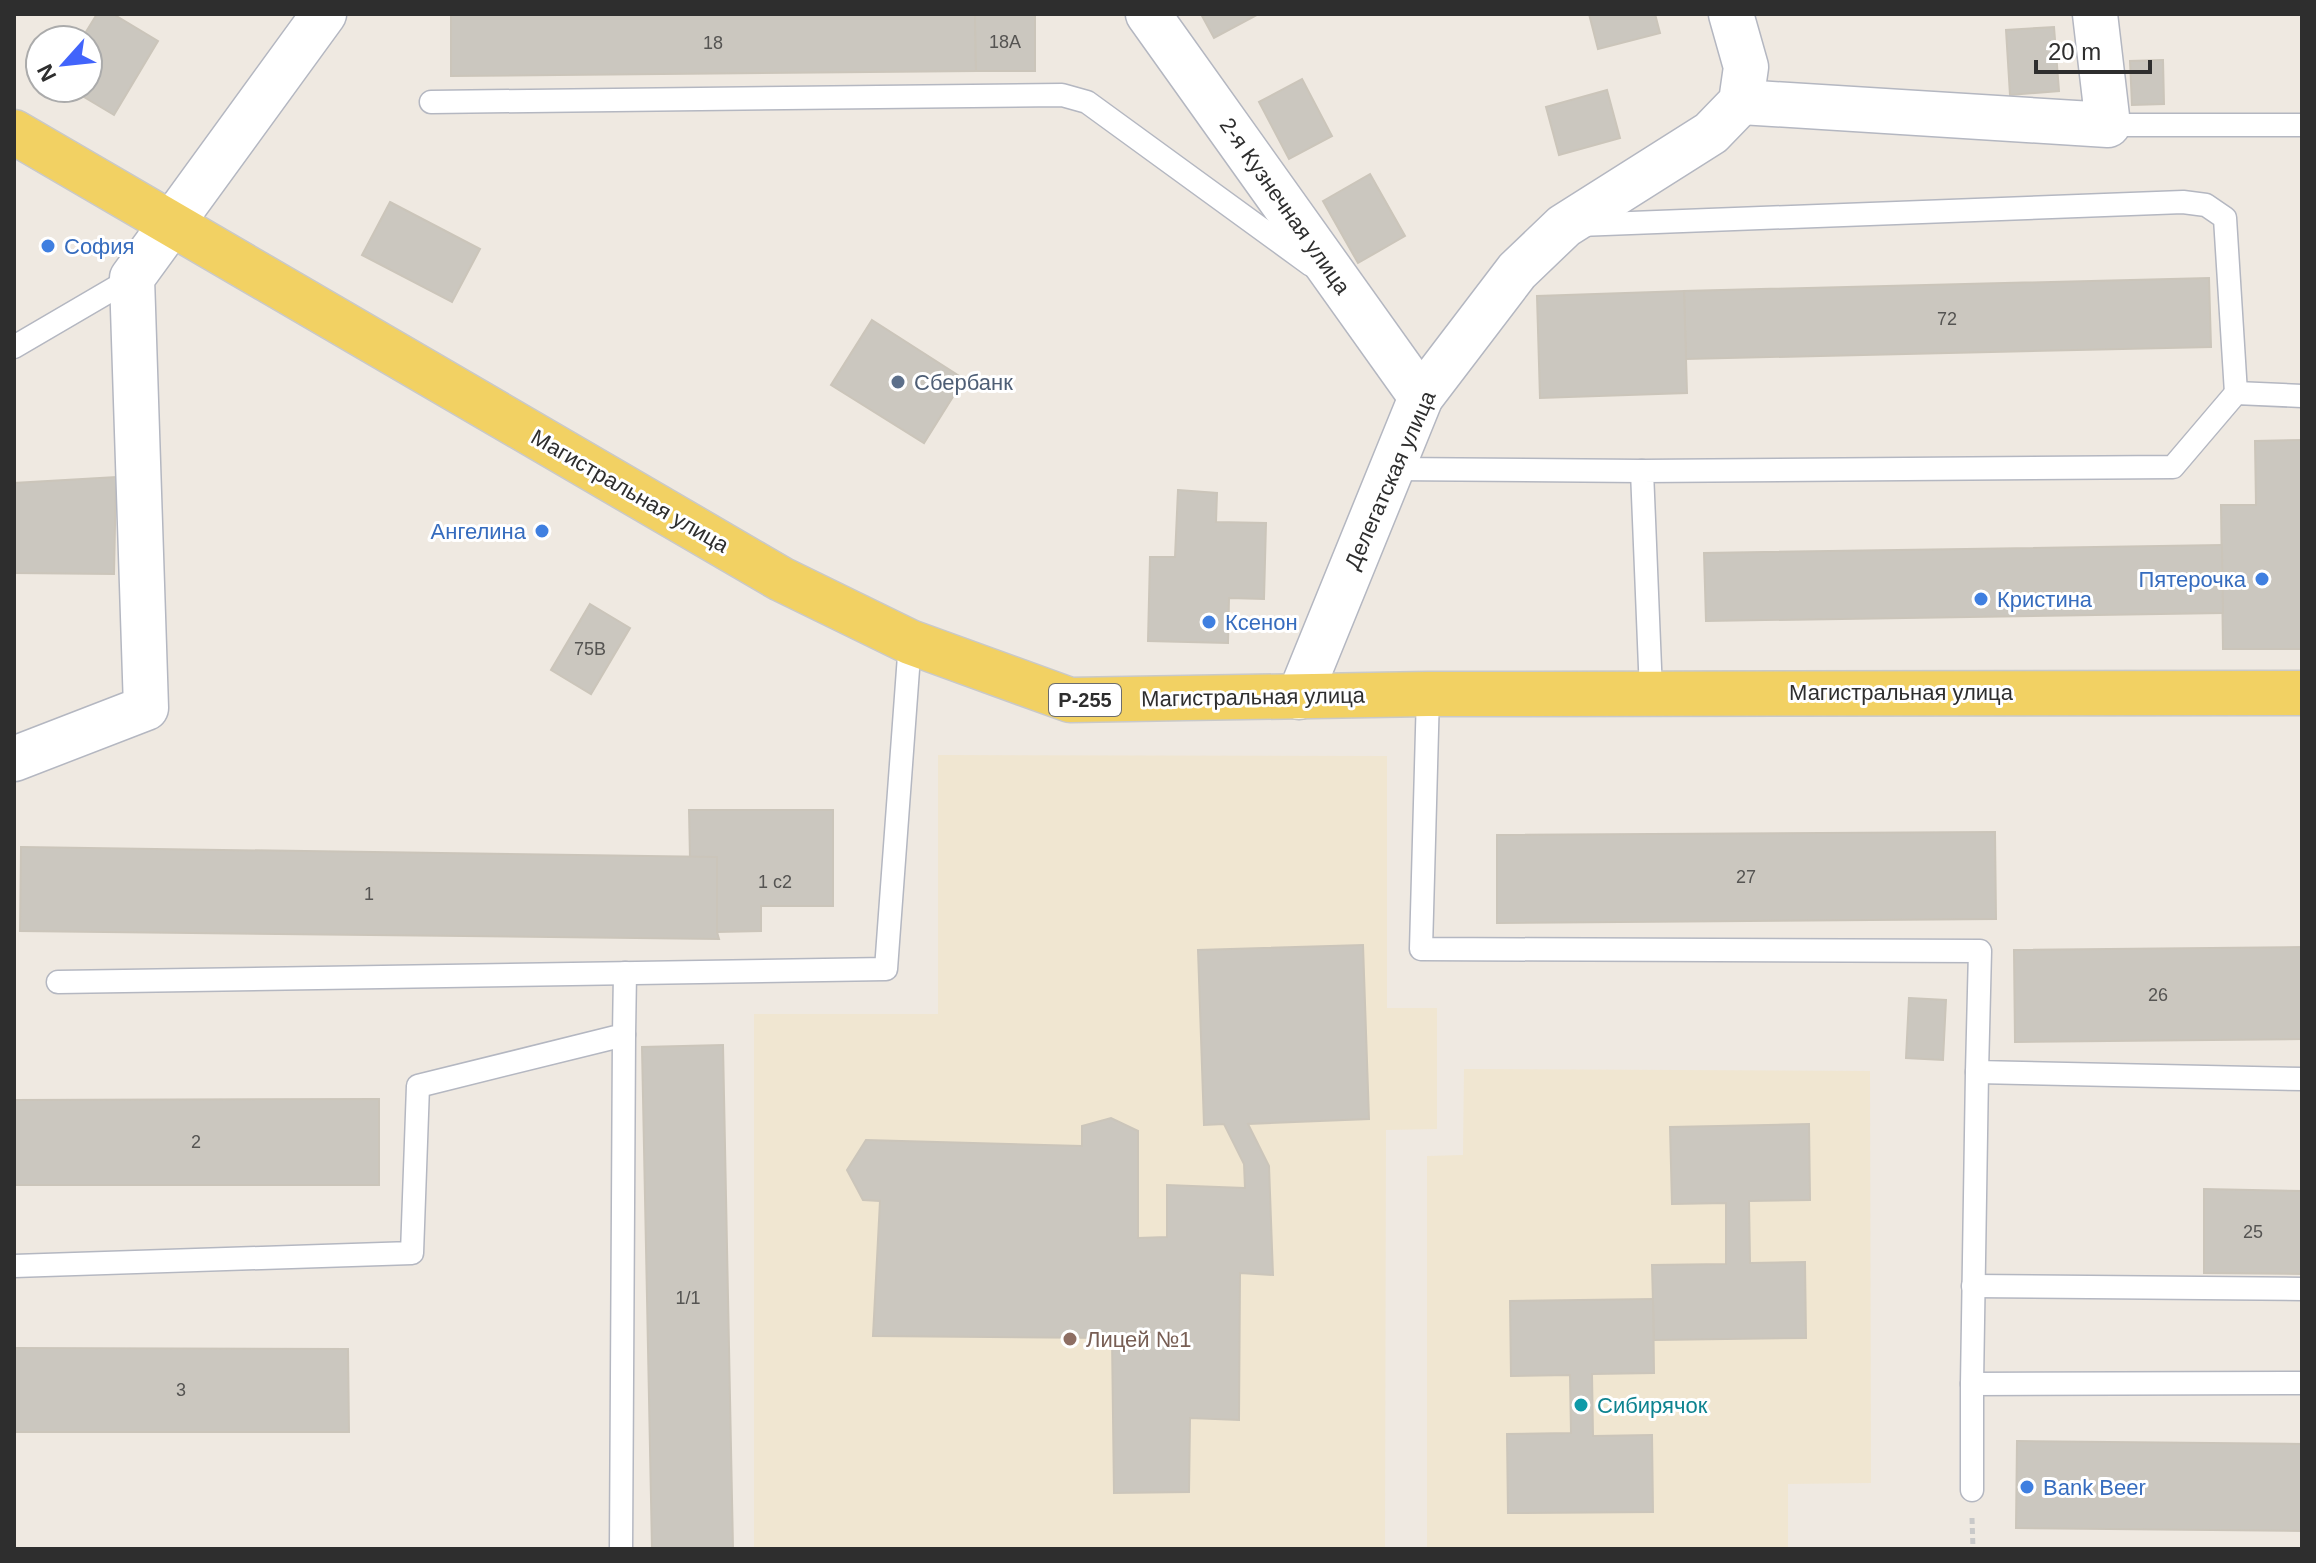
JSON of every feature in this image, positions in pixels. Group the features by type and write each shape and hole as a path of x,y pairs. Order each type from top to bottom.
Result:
{"main road":[{"name":"Магистральная улица","path":"14,132 781,579 910,642 1070,700 1651,692 2302,693"}],"street":[{"path":"14,759 146,708 132,278 324,14"},
{"name":"2-я Кузнечная улица","path":"1148,14 1421,397"},
{"path":"1731,14 1746,67 1741,102 2108,125 2095,14"},
{"name":"Делегатская улица","path":"1299,697 1421,397 1517,271 1564,226 1711,133 1741,102"}],"lane":[{"path":"431,102 1062,95 1087,102 1344,289"},
{"path":"2108,125 2302,125"},
{"path":"1392,469 1642,471 2173,467 2236,393 2225,218 2206,205 2183,202 1564,226"},
{"path":"14,347 132,278"},
{"path":"2236,393 2302,396"},
{"path":"1642,471 1651,692"},
{"path":"58,982 886,969 910,642"},
{"path":"1428,694 1421,949 1980,951 1972,1490"},
{"path":"621,1549 625,973"},
{"path":"14,1266 412,1253 418,1086 624,1035"},
{"path":"1977,1072 2302,1079"},
{"path":"1973,1286 2302,1289"},
{"path":"1972,1384 2302,1383"}],"shaded area":[{"name":"Лицей №1","path":"938,755 1387,756 1387,1008 1437,1008 1437,1129 1386,1130 1385,1549 754,1549 754,1014 938,1014"},
{"path":"1464,1069 1870,1071 1871,1483 1788,1484 1788,1549 1427,1549 1427,1156 1463,1155"}],"building":[{"path":"97,14 113,14 158,41 114,115 96,104 104,104 104,24 91,24"},
{"path":"451,14 975,14 976,71 451,76"},
{"path":"975,14 1035,14 1035,71 976,71"},
{"path":"1201,14 1257,14 1257,15 1214,38"},
{"path":"1589,14 1655,14 1660,33 1598,49"},
{"path":"2054,27 2059,91 2010,95 2006,30"},
{"path":"2163,60 2164,104 2132,105 2130,61"},
{"path":"1302,79 1332,136 1289,159 1259,102"},
{"path":"1607,90 1620,138 1559,155 1546,107"},
{"path":"1370,174 1405,236 1358,263 1323,201"},
{"path":"390,202 480,249 452,302 362,255"},
{"path":"2209,278 2211,347 1686,359 1684,291"},
{"path":"1684,291 1687,393 1540,398 1537,296"},
{"name":"Сбербанк","path":"872,320 964,379 924,443 831,385"},
{"name":"Пятерочка","path":"2302,440 2302,649 2223,649 2221,505 2256,505 2255,441"},
{"path":"116,477 114,574 14,573 14,483"},
{"path":"1178,490 1217,493 1216,522 1266,523 1264,599 1229,598 1228,643 1148,641 1150,557 1175,557"},
{"path":"2222,545 2223,613 1706,621 1704,553"},
{"path":"590,604 630,628 591,694 551,670"},
{"path":"689,810 833,810 833,906 761,906 761,931 717,932 717,857 690,858"},
{"path":"1995,832 1996,919 1497,923 1497,835"},
{"path":"21,847 717,857 719,939 20,931"},
{"path":"1363,945 1369,1119 1248,1124 1269,1166 1273,1275 1240,1273 1239,1420 1190,1418 1189,1492 1114,1493 1112,1338 873,1336 880,1201 863,1200 847,1170 866,1140 1082,1146 1082,1126 1111,1118 1138,1131 1138,1238 1167,1237 1167,1185 1245,1188 1244,1164 1224,1124 1204,1125 1198,950"},
{"path":"2302,947 2302,1039 2015,1042 2014,950"},
{"path":"1909,998 1946,1000 1943,1060 1906,1058"},
{"path":"723,1045 733,1549 652,1549 642,1047"},
{"path":"379,1099 379,1185 14,1185 14,1100"},
{"path":"1809,1124 1810,1200 1749,1201 1750,1263 1805,1262 1806,1338 1654,1340 1652,1265 1726,1264 1726,1203 1672,1204 1670,1127"},
{"path":"2204,1189 2302,1191 2302,1274 2204,1273"},
{"name":"Сибирячок","path":"1653,1299 1654,1373 1592,1374 1593,1436 1652,1435 1653,1512 1508,1513 1507,1434 1571,1433 1570,1375 1511,1376 1510,1301"},
{"path":"14,1348 348,1349 349,1432 14,1432"},
{"path":"2017,1441 2302,1444 2302,1531 2016,1528"}],"place":[{"name":"София","path":"48,246"},
{"name":"Сбербанк","path":"898,382"},
{"name":"Ангелина","path":"542,531"},
{"name":"Пятерочка","path":"2262,579"},
{"name":"Кристина","path":"1981,599"},
{"name":"Ксенон","path":"1209,622"},
{"name":"Лицей №1","path":"1070,1339"},
{"name":"Сибирячок","path":"1581,1405"},
{"name":"Bank Beer","path":"2027,1487"}]}
